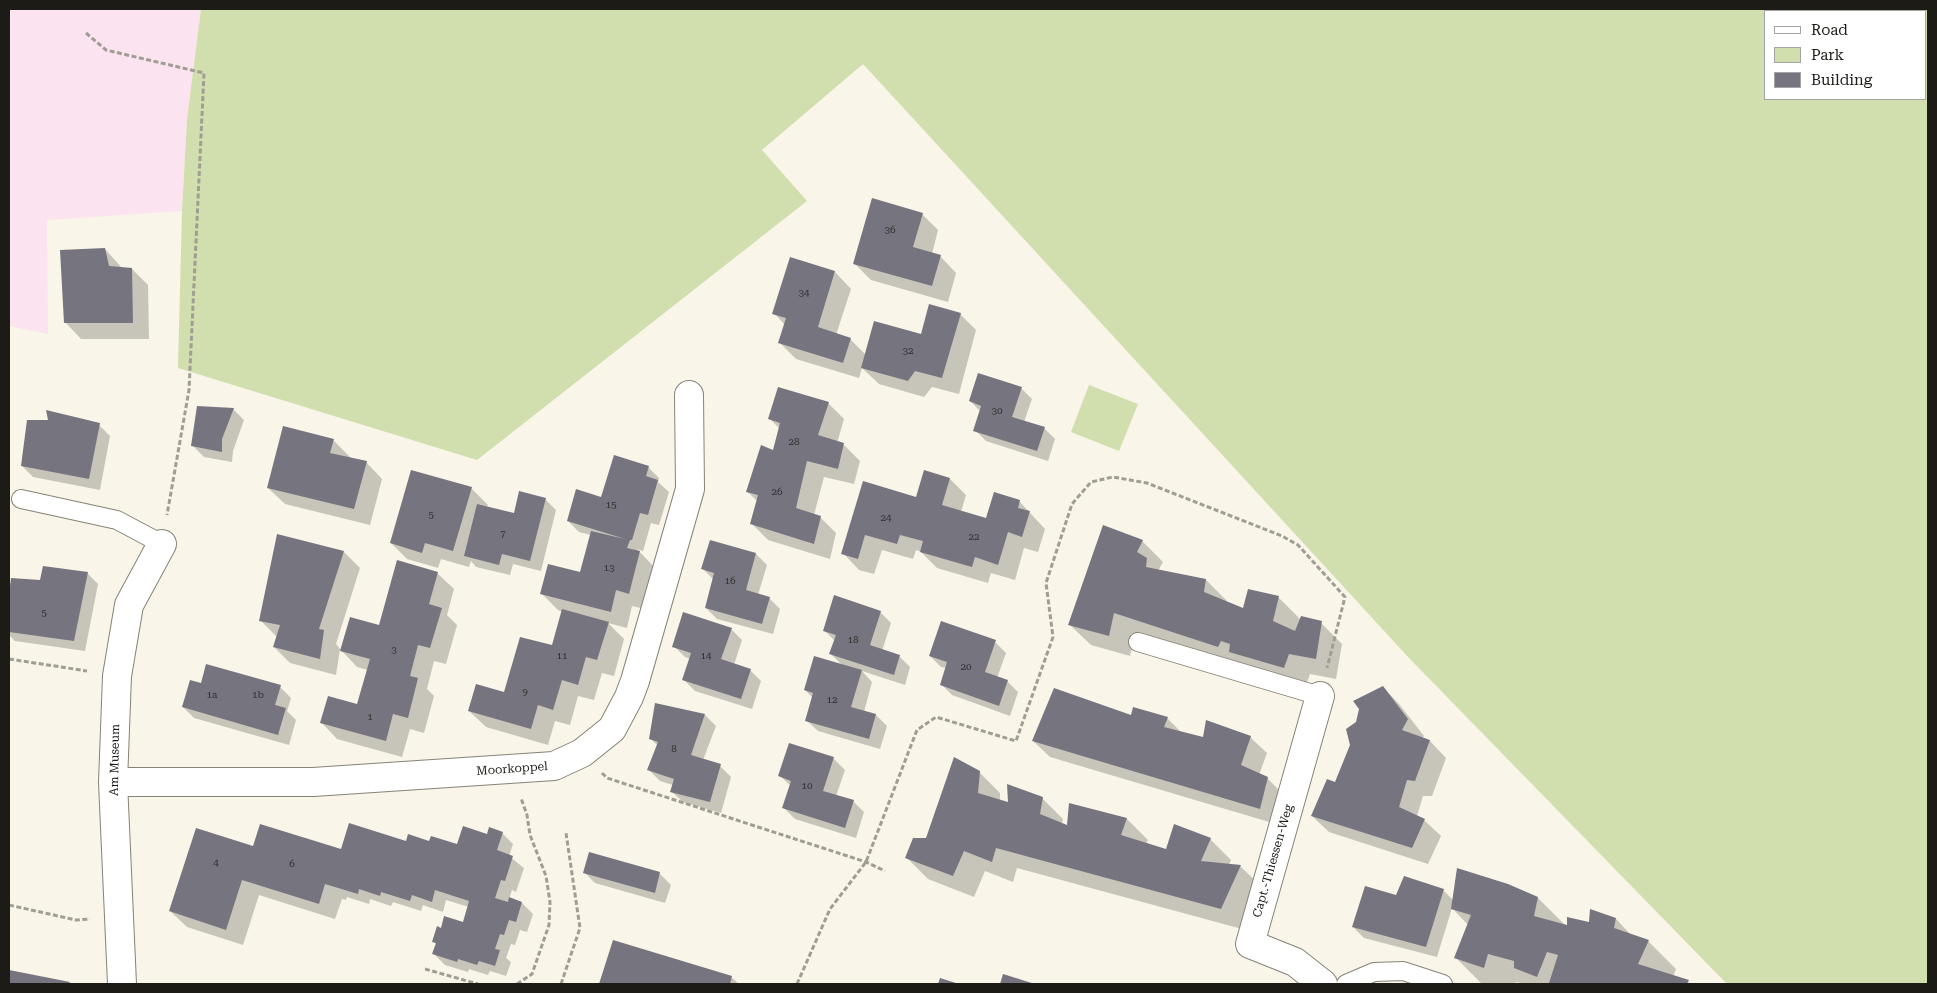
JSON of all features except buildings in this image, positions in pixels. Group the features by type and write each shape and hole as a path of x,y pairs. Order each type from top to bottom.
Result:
{"street":[{"name":"Moorkoppel","path":"113,782 313,782 554,766 582,753 612,729 630,697 690,489 689,395"},
{"name":"Am Museum","path":"122,984 113,782 117,676 129,606 162,544"},
{"name":"Capt.-Thiessen-Weg","path":"1320,696 1250,944 1295,962 1323,984"}],"lane":[{"path":"21,499 117,520 162,544"},
{"path":"1138,642 1320,696"},
{"path":"1346,984 1374,972 1404,971 1443,984"}],"path":[{"path":"86,33 106,50 204,73 189,390 162,544"},
{"path":"798,984 830,909 866,862 917,730 936,717 1016,741 1053,638 1046,583 1072,504 1091,482 1113,477 1147,483 1282,536 1298,545 1345,597 1320,696"},
{"path":"9,658 117,676"},
{"path":"582,753 607,778 866,862 885,870"},
{"path":"516,768 519,792 527,815 530,835 546,876 550,902 549,925 532,974 517,984"},
{"path":"561,984 580,928 566,832"},
{"path":"9,905 76,920 118,917"},
{"path":"424,969 478,984"}],"shaded area":[{"path":"9,9 201,9 187,119 182,211 47,220 48,334 9,326"}],"green space":[{"path":"201,9 1928,9 1928,984 1727,984 1409,658 863,64 762,150 807,201 477,460 178,368 182,211 187,119"},
{"path":"1089,385 1138,404 1119,451 1071,432"}]}
